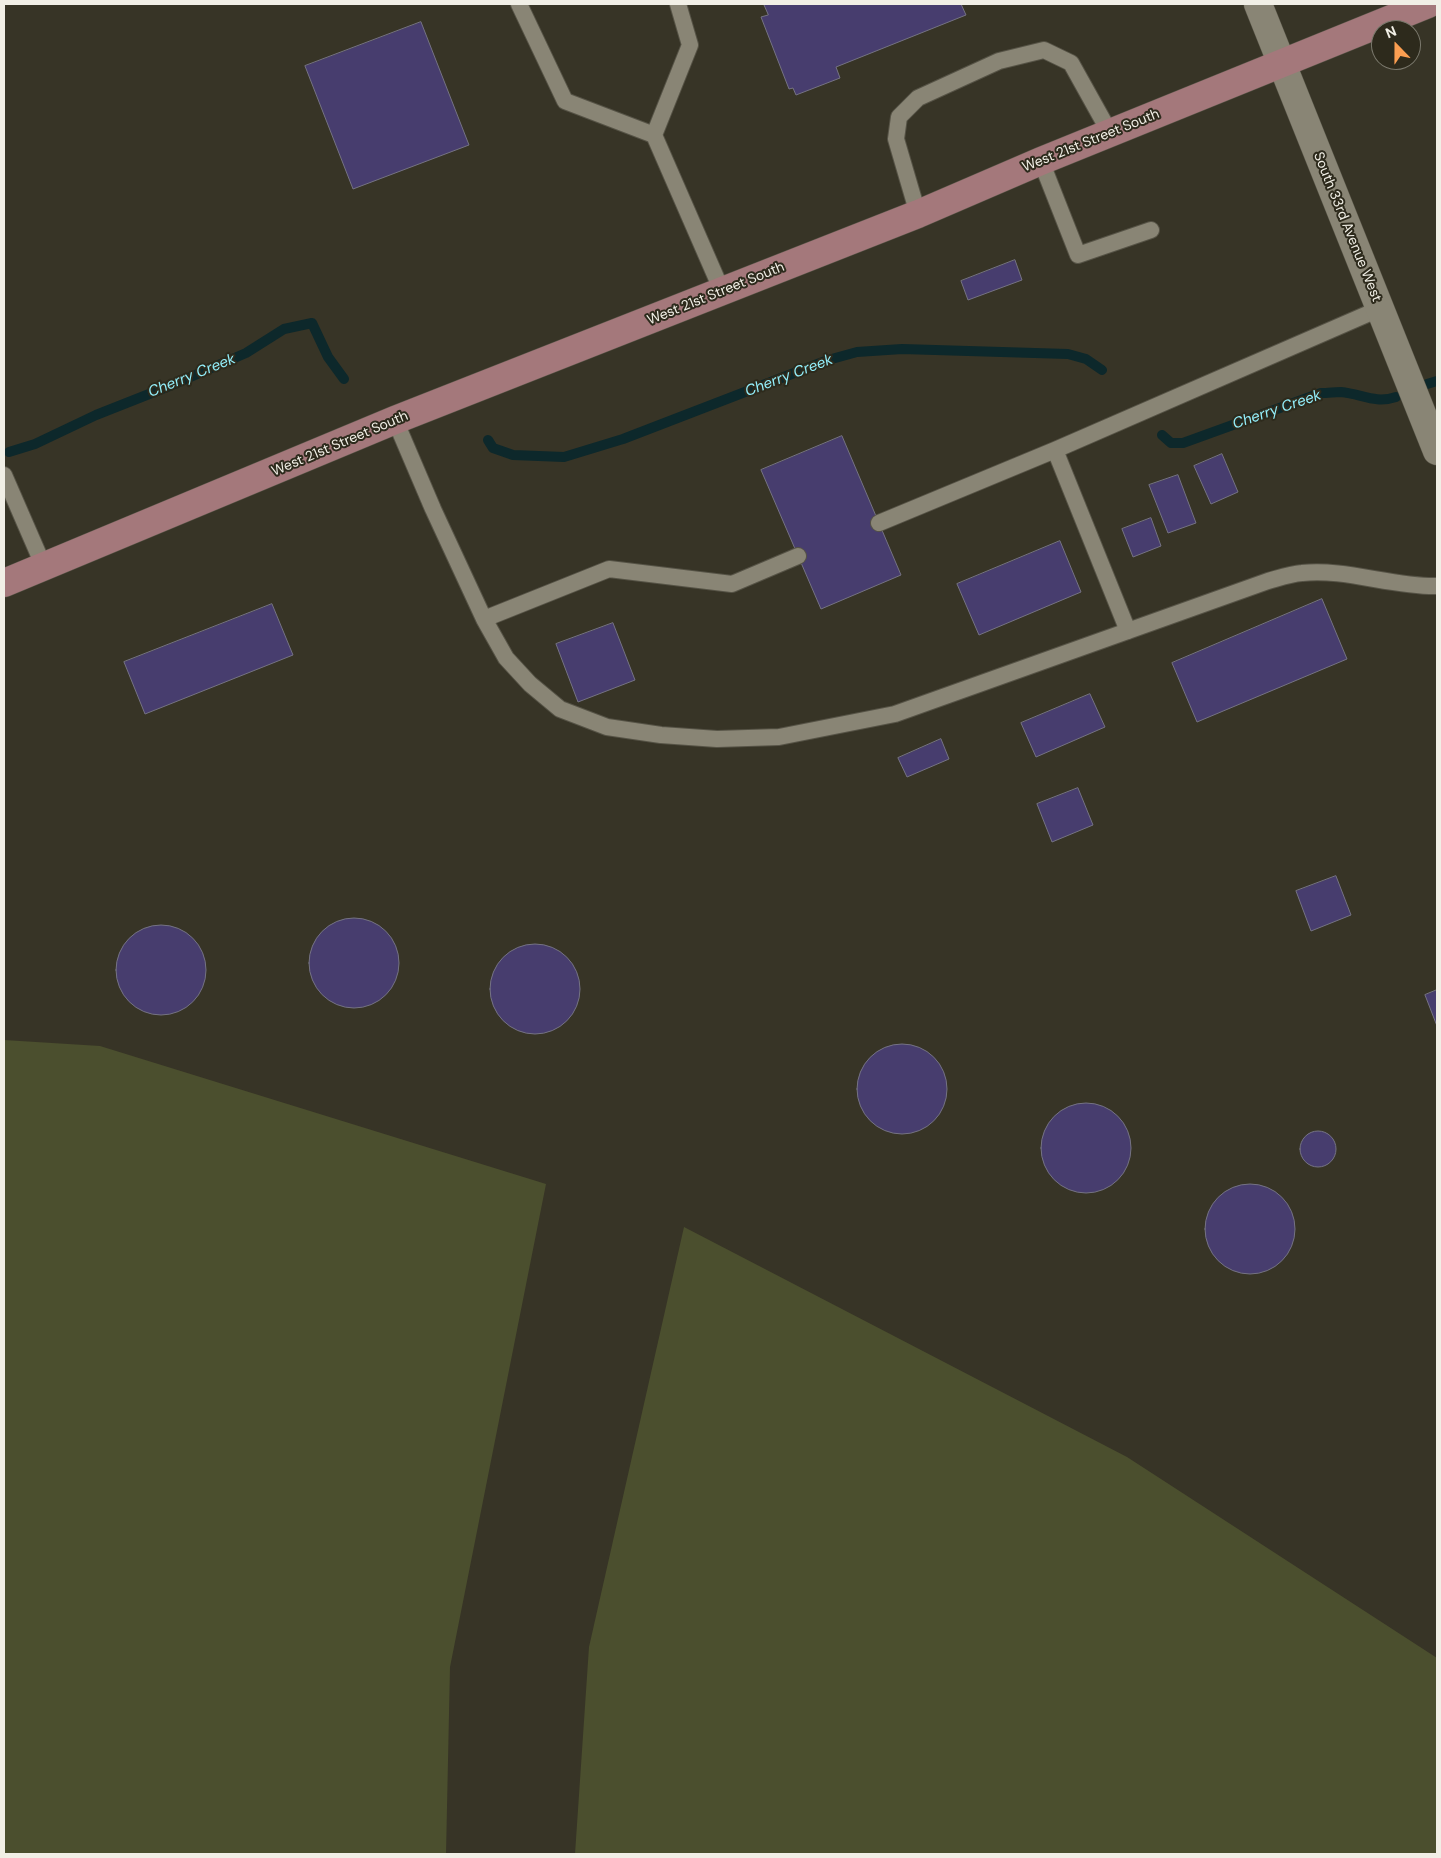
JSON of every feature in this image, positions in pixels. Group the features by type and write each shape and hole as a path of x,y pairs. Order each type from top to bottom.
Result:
{"main road":[{"name":"West 21st Street South","path":"4,583 395,420 918,214 1110,132 1428,4"}],"street":[{"name":"South 33rd Avenue West","path":"1258,4 1437,451"}],"lane":[{"path":"519,4 565,101 654,135"},
{"path":"678,4 690,45 654,135 722,291"},
{"path":"918,214 896,139 899,117 918,98 1000,61 1044,50 1071,63 1110,132"},
{"path":"1040,161 1078,255 1151,230"},
{"path":"879,523 1055,450 1379,309"},
{"path":"395,420 433,509 484,618 506,658 530,684 560,709 607,728 661,736 717,739 779,736 895,714 1268,581 1302,573 1329,573 1418,586 1437,586"},
{"path":"1055,450 1128,631"},
{"path":"4,475 44,567"},
{"path":"484,618 609,569 732,584 798,556"}],"green space":[{"path":"4,1040 100,1046 546,1184 450,1667 446,1854 4,1854"},
{"path":"684,1227 1127,1457 1437,1658 1437,1854 575,1854 589,1647"}],"building":[{"path":"764,4 961,4 966,15 836,67 840,78 796,95 793,88 789,89 761,17 768,15"},
{"path":"421,22 469,145 353,189 305,66"},
{"path":"1015,260 1022,280 968,300 961,281"},
{"path":"842,436 901,575 821,609 761,470"},
{"path":"1222,454 1238,492 1211,504 1194,466"},
{"path":"1178,475 1196,523 1168,533 1149,485"},
{"path":"1151,518 1161,546 1133,557 1122,529"},
{"path":"1060,541 1081,592 979,635 957,584"},
{"path":"1322,599 1347,659 1197,722 1172,663"},
{"path":"272,604 293,655 145,714 124,662"},
{"path":"613,623 635,680 578,702 556,644"},
{"path":"1090,694 1105,727 1036,757 1021,723"},
{"path":"941,739 949,759 907,777 898,758"},
{"path":"1078,788 1093,825 1052,842 1037,804"},
{"path":"1336,876 1351,915 1311,931 1296,891"},
{"path":"354,918 371,921 386,931 396,946 399,963 396,980 386,995 371,1005 354,1008 337,1005 322,995 312,980 309,963 312,946 322,931 337,921"},
{"path":"161,925 178,928 193,938 203,953 206,970 203,987 193,1002 178,1012 161,1015 144,1012 129,1002 119,987 116,970 119,953 129,938 144,928"},
{"path":"535,944 552,947 567,957 577,972 580,989 577,1006 567,1021 552,1031 535,1034 518,1031 503,1021 493,1006 490,989 493,972 503,957 518,947"},
{"path":"1437,990 1437,1026 1425,995"},
{"path":"902,1044 919,1047 934,1057 944,1072 947,1089 944,1106 934,1121 919,1131 902,1134 885,1131 870,1121 860,1106 857,1089 860,1072 870,1057 885,1047"},
{"path":"1086,1103 1103,1106 1118,1116 1128,1131 1131,1148 1128,1165 1118,1180 1103,1190 1086,1193 1069,1190 1054,1180 1044,1165 1041,1148 1044,1131 1054,1116 1069,1106"},
{"path":"1318,1131 1325,1132 1331,1136 1335,1142 1335,1156 1331,1162 1325,1166 1318,1167 1311,1166 1305,1162 1301,1156 1300,1149 1301,1142 1305,1136 1311,1132"},
{"path":"1250,1184 1267,1187 1282,1197 1292,1212 1295,1229 1292,1246 1282,1261 1267,1271 1250,1274 1233,1271 1218,1261 1208,1246 1205,1229 1208,1212 1218,1197 1233,1187"}],"waterway":[{"name":"Cherry Creek","path":"9,452 35,444 96,415 246,353 284,329 312,323 328,357 344,379"},
{"name":"Cherry Creek","path":"488,440 493,448 513,455 564,457 623,439 828,360 857,352 902,349 1068,354 1086,359 1102,370"},
{"name":"Cherry Creek","path":"1427,384 1437,381"},
{"name":"Cherry Creek","path":"1162,435 1171,443 1183,443 1321,393 1341,392 1381,399 1396,397"}]}
